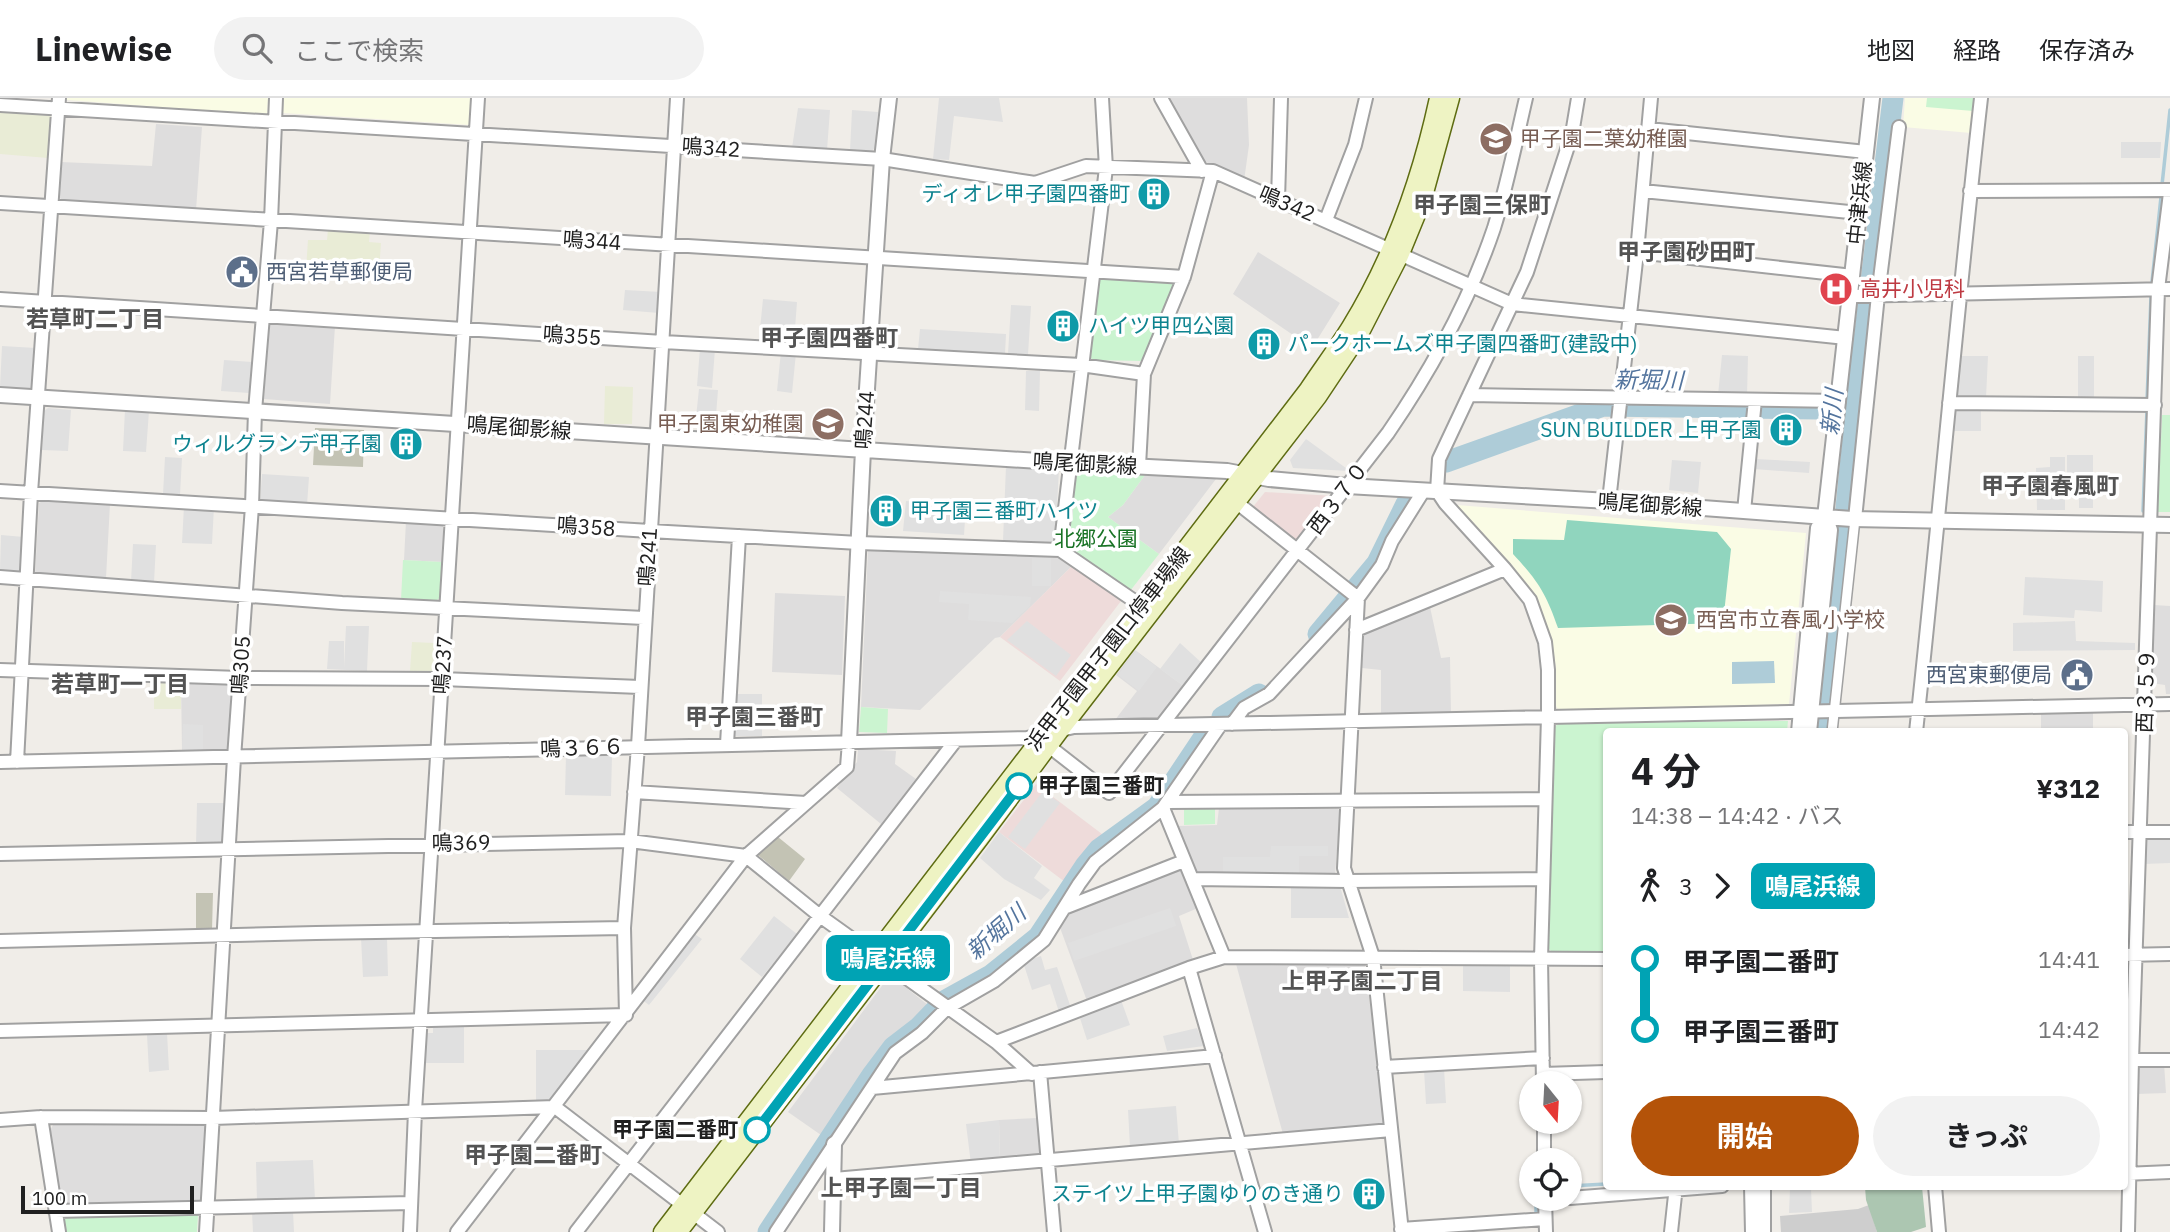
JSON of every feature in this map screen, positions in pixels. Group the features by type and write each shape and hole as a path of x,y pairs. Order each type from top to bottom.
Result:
{"main road":[{"name":"浜甲子園甲子園口停車場線","path":"1394,254 1431,131 1438,98"},
{"name":"浜甲子園甲子園口停車場線","path":"662,1232 687,1210 1249,476 1318,397 1360,334 1394,254 1423,200 1451,98"},
{"name":"浜甲子園甲子園口停車場線","path":"1045,742 1060,731 1147,610 1236,502 1249,476"},
{"name":"浜甲子園甲子園口停車場線","path":"679,1232 687,1210"}],"street":[{"name":"鳴305","path":"206,1232 228,850 252,506 255,411 271,220 276,98"},
{"name":"鳴237","path":"410,1232 415,1111 478,98"},
{"name":"鳴241","path":"626,1015 624,928 638,746 677,98"},
{"name":"鳴244","path":"849,742 863,450 882,159 889,98"},
{"path":"1101,98 1106,167 1060,550 1147,610"},
{"path":"1139,466 1144,374 1184,277 1208,171 1161,98"},
{"path":"1278,200 1281,98"},
{"path":"1326,220 1355,145 1366,98"},
{"name":"西３７０","path":"1045,742 1109,793 1347,486 1418,390 1446,341 1493,229 1526,98"},
{"path":"776,1232 895,1053 922,1033 943,1005 994,981 1044,940 1095,862 1165,805 1227,724 1244,708 1269,694 1382,565 1392,541 1431,491 1439,459 1527,272 1568,146 1578,98"},
{"path":"1609,501 1637,253 1651,98"},
{"name":"中津浜線","path":"1812,728 1819,712 1830,530 1843,518 1839,401 1846,338 1867,296 1853,276 1872,98"},
{"path":"1916,728 1981,98"},
{"name":"鳴342","path":"0,105 59,104 274,122 882,159 1035,183 1086,166 1208,171 1326,220 1394,254 1512,304 1846,338"},
{"path":"17,762 31,493 59,104"},
{"path":"1829,728 1819,712 1867,296 1899,127"},
{"path":"1648,129 1866,152"},
{"path":"1643,191 1859,213"},
{"path":"1970,191 2170,191"},
{"name":"西３５９","path":"2128,1151 2132,1060 2130,955 2140,831 2155,405 2170,191"},
{"name":"鳴344","path":"0,203 1184,277"},
{"path":"1637,253 1853,276"},
{"path":"1867,296 2164,289"},
{"name":"鳴355","path":"0,299 663,342 1081,365 1144,374"},
{"name":"鳴尾御影線","path":"0,396 1227,471 1249,476 1347,486 1843,518 2170,525"},
{"path":"1469,396 1619,405 1755,405 1839,401"},
{"path":"1949,403 2155,405"},
{"path":"1744,511 1755,405"},
{"name":"鳴358","path":"0,491 859,543 1060,550"},
{"path":"1431,491 1505,569 1530,600 1545,642 1548,717 1541,959 1543,1071"},
{"path":"1236,502 1355,596"},
{"path":"727,744 739,536"},
{"path":"1356,630 1505,569"},
{"path":"0,576 342,603 644,618"},
{"path":"1355,596 1356,630 1344,867 1373,957 1402,1230 1546,1226"},
{"path":"0,670 240,678 442,679 640,687"},
{"path":"1060,731 1074,727 2170,704"},
{"name":"中津浜線","path":"1803,728 1819,712"},
{"path":"576,1232 956,740"},
{"name":"鳴３６６","path":"0,762 727,744 956,740 1045,742"},
{"path":"457,1232 746,856 847,767 849,742"},
{"path":"634,792 806,803"},
{"path":"1165,805 1348,800 1545,800"},
{"path":"1165,805 1184,861 1224,957"},
{"path":"2128,832 2170,832"},
{"name":"鳴369","path":"0,854 630,841 746,856"},
{"path":"746,856 820,916 1036,1073 1054,1232"},
{"path":"1063,908 1184,861"},
{"path":"1192,879 1348,881 1543,878"},
{"path":"0,941 624,928"},
{"path":"2130,955 2170,954"},
{"path":"996,1042 1224,957 1603,959"},
{"path":"1189,968 1265,1232"},
{"path":"0,1031 626,1015"},
{"path":"872,1088 1215,1056"},
{"path":"1384,1067 1543,1058"},
{"path":"2132,1060 2170,1060"},
{"path":"1582,1074 1603,1072"},
{"path":"0,1120 41,1117 213,1118 555,1107 718,1232"},
{"path":"41,1117 59,1232"},
{"path":"834,1179 1391,1130"},
{"path":"832,1232 834,1144"},
{"path":"2128,1174 2170,1172"},
{"path":"1582,1197 1655,1190"},
{"path":"1671,1232 1676,1190"},
{"path":"1752,1190 1753,1232"},
{"path":"1763,1190 1763,1232"},
{"path":"1936,1190 1939,1232"},
{"name":"西３５９","path":"2128,1190 2129,1232"},
{"path":"55,1211 411,1203"}],"shaded area":[{"path":"67,98 268,98 267,115"},
{"path":"284,98 471,98 470,125 283,113"},
{"path":"939,98 999,98 1003,122 954,116 949,160 933,159"},
{"path":"1169,98 1247,98 1249,145 1244,181 1204,161"},
{"path":"1905,98 1975,98 1971,133 1903,127"},
{"path":"798,108 830,110 827,150 792,148"},
{"path":"852,110 878,112 875,147 871,153 850,151"},
{"path":"0,111 51,115 48,158 0,154"},
{"path":"156,124 202,127 196,210 63,201 59,197 61,162 152,166"},
{"path":"2121,142 2161,142 2160,158 2121,158"},
{"path":"328,229 370,231 369,242 381,243 379,272 306,269 308,240 327,240"},
{"path":"1258,252 1340,303 1312,348 1233,294"},
{"path":"625,290 661,292 659,313 623,310"},
{"path":"763,299 797,302 794,342 759,339"},
{"path":"1011,305 1031,306 1028,355 1008,354"},
{"path":"269,322 335,326 330,404 264,399"},
{"path":"920,329 1006,334 1005,354 918,349"},
{"path":"2,346 36,348 34,386 30,389 0,387"},
{"path":"700,348 715,349 712,388 697,386"},
{"path":"781,351 796,353 792,393 777,391"},
{"path":"1722,355 1748,356 1747,396 1718,395"},
{"path":"1959,356 1988,356 1986,398 1959,398 1955,394"},
{"path":"2078,356 2094,356 2094,398 2078,398"},
{"path":"224,360 252,362 249,393 221,391"},
{"path":"1026,371 1040,371 1039,411 1025,410"},
{"path":"605,386 633,387 632,424 604,424"},
{"path":"699,389 718,390 715,428 695,427"},
{"path":"48,408 71,410 68,451 42,450 44,411"},
{"path":"1957,408 1981,408 1981,431 1951,431 1953,411"},
{"path":"125,409 149,411 146,452 123,451"},
{"path":"315,428 364,430 363,467 313,465"},
{"path":"1306,439 1350,471 1293,468 1290,460"},
{"path":"2067,455 2093,455 2093,508 2079,508 2079,489 2067,489"},
{"path":"165,457 182,458 180,495 163,494"},
{"path":"2050,457 2065,457 2065,510 2037,510 2036,468 2050,467"},
{"path":"1755,459 1810,462 1809,473 1754,469"},
{"path":"1672,460 1701,462 1698,493 1669,490"},
{"path":"1006,466 1059,469 1055,543 1003,541"},
{"path":"262,474 309,477 307,505 260,502"},
{"path":"1145,475 1216,479 1159,554 1108,517 1123,505"},
{"path":"1265,492 1335,496 1297,542 1252,508"},
{"path":"45,500 110,504 106,578 35,575 39,503"},
{"path":"906,501 966,505 964,535 903,531"},
{"name":"西宮市立春風小学校","path":"1457,505 1806,533 1789,704 1559,711 1556,706 1556,668 1552,642 1536,599 1513,566"},
{"path":"184,506 214,507 212,544 182,543"},
{"path":"406,521 440,522 443,526 443,562 404,560"},
{"path":"1,535 24,537 22,571 0,570"},
{"path":"133,544 156,545 154,582 131,581"},
{"path":"868,550 1052,554 1072,566 920,710 861,707"},
{"path":"1032,558 1051,558 1051,586 1032,586"},
{"path":"1072,566 1121,601 1060,681 1000,637"},
{"path":"2025,577 2103,581 2102,612 2075,610 2074,618 2023,615"},
{"path":"940,591 1031,597 1030,606 1012,623 968,620 969,604 939,602"},
{"path":"775,593 845,596 842,675 772,672"},
{"path":"2154,605 2170,606 2170,694 2166,694 2165,685 2151,683"},
{"path":"1430,607 1441,658 1450,657 1451,715 1381,717 1381,670 1362,668 1362,639 1367,631"},
{"path":"1027,621 1071,655 1056,676 1007,640"},
{"path":"2075,621 2076,641 2135,643 2135,650 2013,651 2013,623"},
{"path":"346,626 369,626 367,671 327,669 329,641 344,641 344,668"},
{"path":"412,642 434,643 433,672 410,671"},
{"path":"1180,643 1203,664 1185,687 1160,669"},
{"path":"1135,650 1185,687 1163,717 1115,720 1137,691 1116,675"},
{"path":"1136,651 1157,667 1139,691 1118,675"},
{"path":"154,679 181,680 181,709 154,709"},
{"path":"231,679 229,749 182,751 181,680"},
{"path":"732,694 762,694 762,736 732,736"},
{"path":"2041,712 2093,712 2093,728 2041,728"},
{"path":"183,724 203,725 203,750 182,751"},
{"path":"858,749 896,751 895,764 916,779 881,824 837,788 857,762"},
{"path":"566,755 612,756 611,796 565,795"},
{"path":"1036,784 1102,834 1065,882 999,832"},
{"path":"1043,791 1060,803 1025,849 1008,837"},
{"path":"197,803 225,803 225,840 222,844 196,845"},
{"path":"1219,808 1338,809 1335,876 1203,876 1197,873 1177,826 1217,825"},
{"path":"999,832 1042,866 1034,878 1050,890 1041,900 1004,879 980,858"},
{"path":"2144,836 2170,836 2170,863 2144,864"},
{"path":"778,837 805,859 789,881 758,855"},
{"path":"1271,846 1328,846 1328,856 1299,856 1299,874 1223,874 1223,857 1270,857"},
{"path":"1180,868 1198,908 1179,916 1194,963 1087,1001 1059,925 1069,910"},
{"path":"1291,886 1340,886 1349,918 1291,918"},
{"path":"196,893 213,893 212,930 196,929"},
{"path":"1170,908 1176,926 1074,961 1068,943"},
{"path":"774,916 797,934 762,977 740,959"},
{"path":"693,933 702,939 649,1005 641,999"},
{"path":"387,937 388,976 363,977 361,938"},
{"path":"1041,956 1045,970 1057,967 1071,1008 1059,1012 1050,984 1032,990 1023,962"},
{"path":"1236,964 1365,965 1385,1124 1283,1134"},
{"path":"1463,964 1510,965 1510,992 1463,991"},
{"path":"890,975 928,1005 913,1026 900,1029 821,1135 788,1112"},
{"path":"1121,1000 1130,1025 1087,1040 1079,1015"},
{"path":"433,1026 464,1026 464,1063 424,1063 424,1033 433,1033"},
{"path":"1197,1028 1204,1046 1167,1051 1163,1036"},
{"path":"167,1033 169,1070 149,1072 147,1035"},
{"path":"536,1050 591,1050 554,1099 549,1101 536,1100"},
{"path":"2164,1063 2166,1093 2137,1094 2136,1068 2140,1064"},
{"path":"1444,1068 1446,1103 1426,1104 1424,1070"},
{"path":"1176,1106 1179,1144 1130,1147 1128,1110"},
{"path":"1037,1118 1041,1154 1038,1158 1000,1162 999,1120"},
{"path":"999,1120 1000,1162 971,1164 966,1124"},
{"path":"202,1124 207,1127 202,1198 199,1203 67,1206 59,1203 48,1134 53,1125"},
{"path":"313,1160 315,1200 257,1202 256,1162"},
{"path":"1790,1190 1811,1190 1812,1212 1789,1213"},
{"path":"1865,1190 1922,1190 1926,1227 1911,1232 1877,1232"},
{"path":"1869,1205 1877,1232 1781,1232 1780,1216 1858,1209"},
{"path":"293,1211 294,1232 253,1232 252,1212"}],"green space":[{"path":"1927,98 1974,98 1973,111 1926,107"},
{"path":"1102,277 1171,282 1176,287 1142,361 1093,360 1089,356 1098,281"},
{"path":"2162,415 2170,415 2170,512 2158,512"},
{"name":"北郷公園","path":"1075,471 1145,475 1123,505 1108,517 1159,554 1130,591 1071,554 1065,545"},
{"path":"1567,520 1717,532 1731,549 1723,623 1558,628 1540,588 1513,554 1513,539 1564,540"},
{"path":"403,560 443,562 441,597 437,600 401,600"},
{"path":"861,707 888,709 887,733 859,732"},
{"path":"1788,721 1787,728 1603,728 1603,953 1552,952 1547,947 1554,727 1560,723"},
{"path":"1184,808 1215,808 1215,824 1184,825"},
{"path":"198,1215 197,1232 64,1232 63,1221 67,1217"}],"water":[{"path":"1774,661 1775,683 1732,684 1732,662"}],"waterway":[{"name":"新川","path":"1824,728 1856,406 1893,98"},
{"path":"2162,185 2170,110"},
{"path":"2152,282 2161,197"},
{"path":"2147,401 2151,296"},
{"name":"新堀川","path":"1446,462 1603,406 1819,409"},
{"path":"2143,511 2147,409"},
{"name":"新堀川","path":"1318,634 1377,563 1406,504"},
{"name":"新堀川","path":"1222,717 1259,694"},
{"name":"新堀川","path":"768,1232 893,1047 919,1027 944,1001 991,975 1038,937 1099,849 1157,807 1205,735"},
{"path":"1582,1185 1603,1184"},
{"path":"1536,1211 1536,1216"}],"bus line":[{"name":"鳴尾浜線","path":"757,1130 1019,786"}],"place":[{"name":"甲子園二葉幼稚園","path":"1496,139"},
{"name":"ディオレ甲子園四番町","path":"1154,194"},
{"name":"西宮若草郵便局","path":"242,272"},
{"name":"高井小児科","path":"1836,289"},
{"name":"ハイツ甲四公園","path":"1063,326"},
{"name":"パークホームズ甲子園四番町(建設中)","path":"1264,344"},
{"name":"甲子園東幼稚園","path":"828,424"},
{"name":"SUN BUILDER 上甲子園","path":"1786,430"},
{"name":"ウィルグランデ甲子園","path":"406,444"},
{"name":"甲子園三番町ハイツ","path":"886,511"},
{"name":"西宮市立春風小学校","path":"1671,620"},
{"name":"西宮東郵便局","path":"2077,675"},
{"name":"甲子園三番町","path":"1019,786"},
{"name":"甲子園二番町","path":"757,1130"},
{"name":"ステイツ上甲子園ゆりのき通り","path":"1369,1194"}],"district":[{"name":"甲子園三保町","path":"1482,205"},
{"name":"甲子園砂田町","path":"1686,252"},
{"name":"若草町二丁目","path":"95,319"},
{"name":"甲子園四番町","path":"829,338"},
{"name":"甲子園春風町","path":"2050,486"},
{"name":"若草町一丁目","path":"120,684"},
{"name":"甲子園三番町","path":"754,717"},
{"name":"上甲子園二丁目","path":"1362,981"},
{"name":"甲子園二番町","path":"533,1155"},
{"name":"上甲子園一丁目","path":"901,1188"}]}
